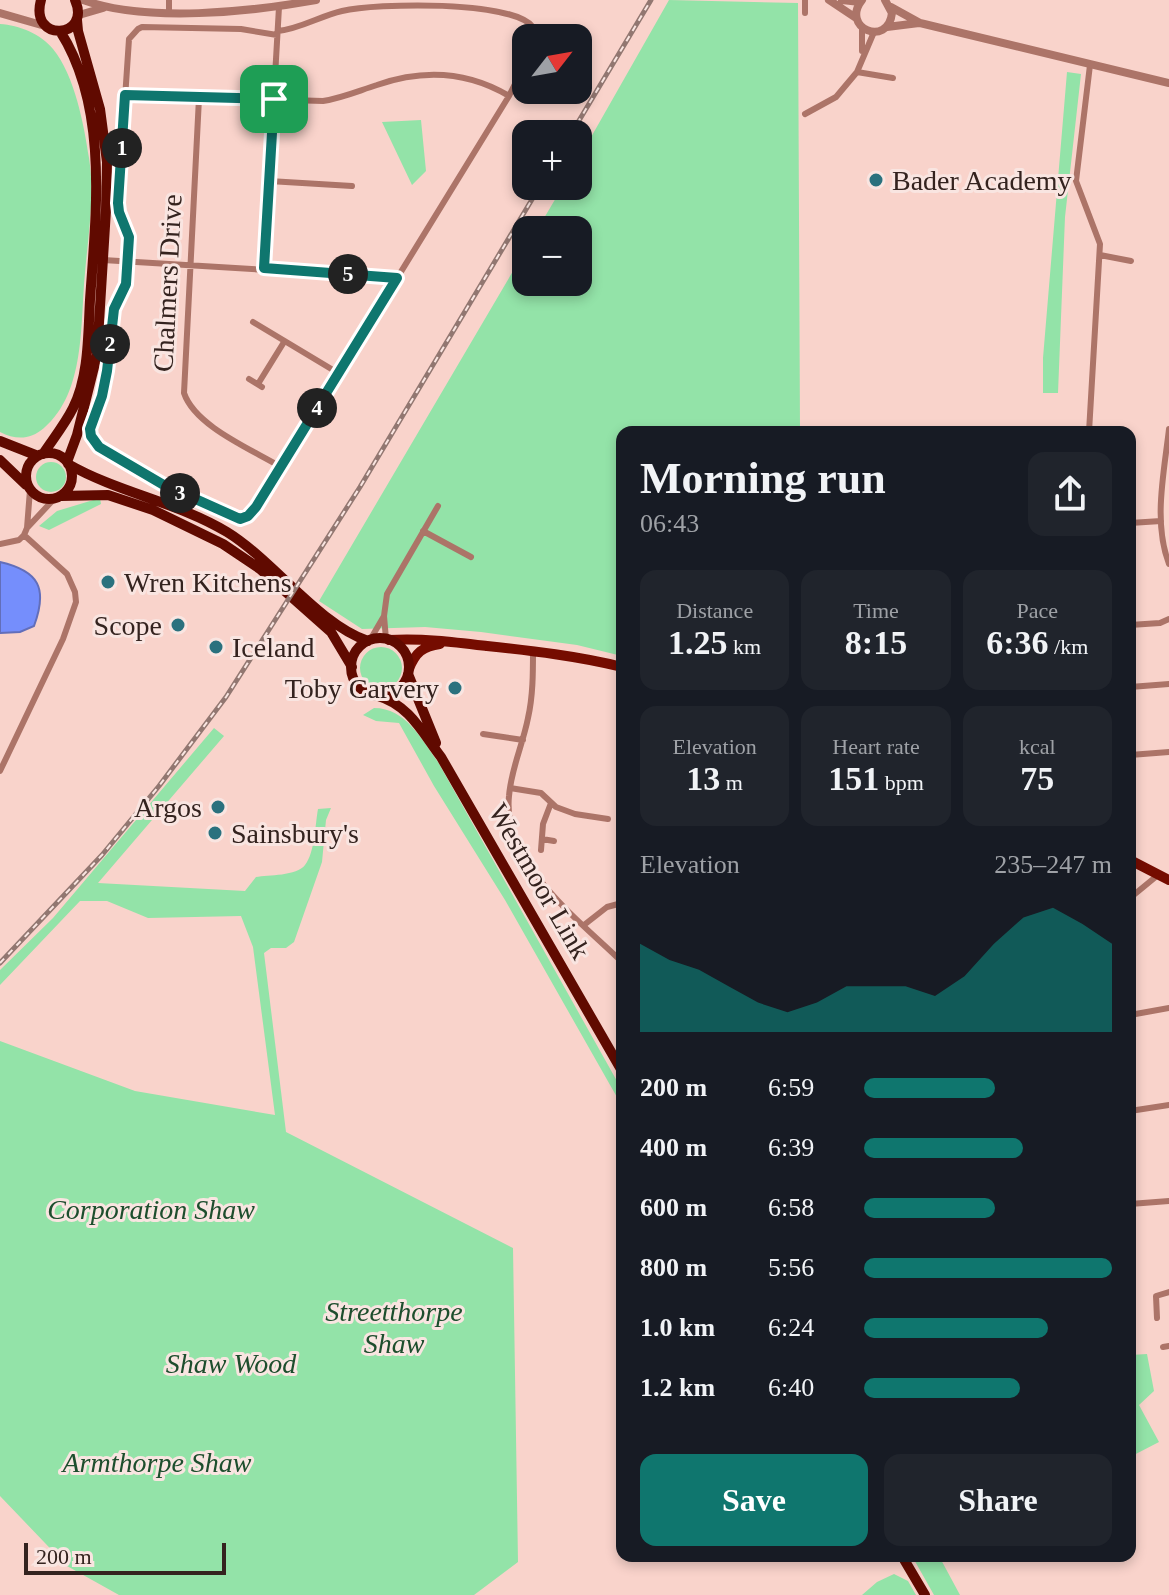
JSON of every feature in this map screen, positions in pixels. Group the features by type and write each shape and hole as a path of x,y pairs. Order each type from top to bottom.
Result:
{"highway":[{"path":"58,497 71,481 68,463 97,355 107,162 100,109 78,31 75,0"},
{"path":"41,3 40,18 45,26 60,31 70,28 78,18"},
{"path":"29,488 27,469 74,408 87,355 95,176 89,112 72,50 60,31"},
{"path":"0,441 40,455 56,454 110,485 164,502 228,533 258,555 337,626 369,641 387,639 401,647 409,671 398,690 378,696 361,688 355,681 346,654 331,632 260,569 223,544 153,510 108,495 41,498 0,460"},
{"path":"352,667 356,652 369,641"},
{"name":"Westmoor Link","path":"409,671 441,757"},
{"name":"Westmoor Link","path":"378,696 399,704 407,711 441,757 616,1061"},
{"path":"906,1562 925,1595"}],"main road":[{"path":"387,639 422,639 533,651 616,665"},
{"path":"409,671 412,660 423,648 454,642"},
{"path":"1136,863 1169,880"}],"street":[{"path":"83,0 134,12 279,7 316,0"},
{"path":"169,0 169,12"},
{"path":"805,0 805,13"},
{"path":"829,0 856,18 862,28 862,54"},
{"path":"842,0 861,1 856,18"},
{"path":"14,15 30,14 41,3"},
{"path":"888,4 920,23 1169,83"},
{"path":"887,27 892,18 888,4"},
{"path":"512,90 248,516 240,519 232,517 162,484 99,447 90,429 107,371 114,309 126,284 129,237 118,203 127,46 138,29 241,29 278,33 343,11 369,7 469,6 526,20 530,24"},
{"path":"78,18 108,7"},
{"path":"264,268 279,7"},
{"path":"0,13 45,26"},
{"path":"862,28 874,32 887,27 920,23"},
{"path":"805,114 836,97 857,72 862,54 874,32"},
{"path":"1089,426 1100,255 1098,236 1076,181 1090,65"},
{"path":"857,72 893,78"},
{"path":"125,95 314,101 338,99 388,81 429,74 466,77 509,96"},
{"name":"Chalmers Drive","path":"199,98 184,385 188,404 203,420 281,467"},
{"path":"269,181 352,186"},
{"path":"1100,255 1131,261"},
{"path":"103,260 397,278"},
{"path":"253,322 338,373"},
{"path":"249,379 260,386 284,342"},
{"path":"1169,429 1164,525 1169,564"},
{"path":"0,771 63,639 76,602 67,574 26,532 29,488"},
{"path":"0,544 19,540 58,497"},
{"path":"387,639 384,616 387,594 438,506"},
{"path":"1136,523 1164,525"},
{"path":"423,531 471,557"},
{"path":"369,641 384,616"},
{"path":"1136,625 1160,623 1169,619"},
{"path":"533,651 531,704 510,788 509,821 519,852 532,872 616,956"},
{"path":"1136,687 1169,684"},
{"path":"483,734 523,740"},
{"path":"1136,755 1169,752"},
{"path":"510,788 536,792 575,814 608,819"},
{"path":"541,850 545,816 551,803"},
{"path":"542,839 554,841"},
{"path":"1136,893 1158,875"},
{"path":"584,925 607,907 616,905"},
{"path":"1136,1014 1169,1008"},
{"path":"1136,1110 1169,1105"},
{"path":"1136,1204 1169,1201"},
{"path":"1157,1319 1156,1296 1169,1292"}],"green space":[{"path":"669,0 798,3 800,426 616,426 616,655 577,645 481,632 425,627 362,629 319,601 512,273 512,296 592,296 592,216 545,216 555,200 592,200 592,135"},
{"path":"0,24 22,28 36,35 61,60 77,101 91,172 81,335 74,376 58,413 39,432 23,438 0,432"},
{"path":"1067,72 1081,74 1065,217 1058,393 1043,393 1043,358"},
{"path":"421,120 426,171 412,185 382,122"},
{"path":"51,462 62,466 66,477 62,488 51,492 40,488 36,477 40,466"},
{"path":"100,498 101,504 49,530 39,526 57,511"},
{"path":"381,647 396,653 402,668 396,683 381,689 366,683 360,668 366,653"},
{"path":"374,708 395,713 412,726 438,762 616,1079 616,1095 505,900 399,723 376,721 363,715"},
{"name":"Shaw Wood","path":"214,728 224,736 98,883 245,891 256,877 301,869 313,846 318,809 331,808 326,820 322,862 294,942 286,948 271,948 264,953 286,1132 513,1248 518,1562 474,1595 119,1595 67,1566 0,1496 0,1041 135,1091 275,1115 253,947 241,916 148,918 107,901 80,901 0,985 0,970 53,918"},
{"path":"1147,1354 1154,1391 1139,1405 1159,1442 1136,1454 1136,1355"},
{"path":"915,1562 942,1562 960,1595 934,1595"},
{"path":"894,1574 908,1581 916,1595 862,1595 877,1582"}],"water":[{"path":"0,562 24,570 32,576 40,591 34,626 20,632 0,633"}],"railway":[{"path":"579,120 651,0"},
{"path":"0,963 102,855 226,697 360,487 532,200"}],"place":[{"name":"Bader Academy","path":"876,180"},
{"name":"Wren Kitchens","path":"108,582"},
{"name":"Scope","path":"178,625"},
{"name":"Iceland","path":"216,647"},
{"name":"Toby Carvery","path":"455,688"},
{"name":"Argos","path":"218,807"},
{"name":"Sainsbury's","path":"215,833"}],"route":[{"path":"125,95 274,99 264,268 397,278 256,507 240,519 162,484 99,447 90,429 107,371 114,309 126,284 129,237 118,203 125,95"}],"park label":[{"name":"Corporation Shaw","path":"151,1209"},
{"name":"Streetthorpe Shaw","path":"394,1327"},
{"name":"Armthorpe Shaw","path":"157,1462"}]}
